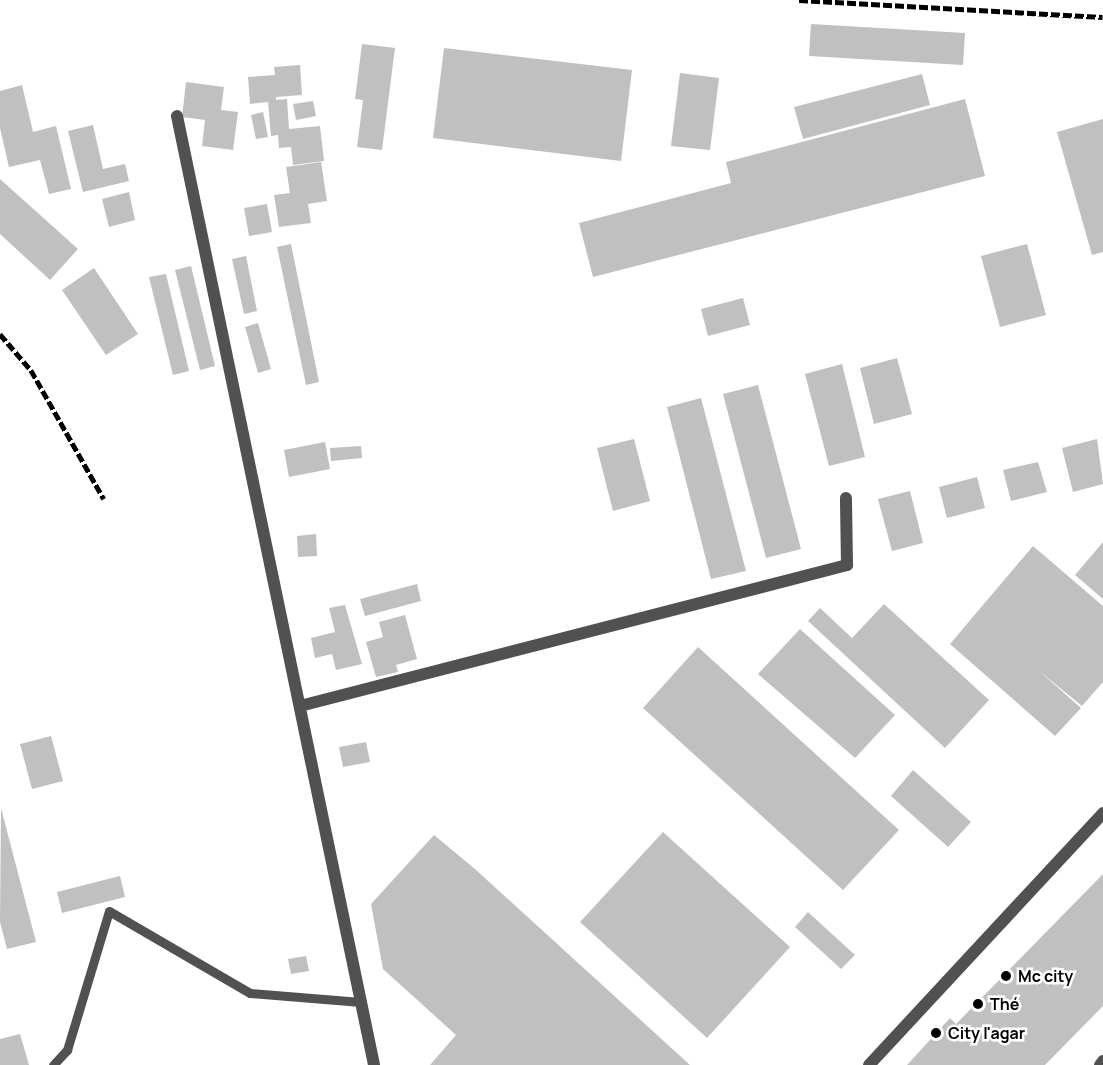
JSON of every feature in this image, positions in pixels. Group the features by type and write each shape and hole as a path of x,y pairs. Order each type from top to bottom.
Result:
{"street":[{"path":"177,116 374,1065"},
{"path":"300,706 847,565 846,498"},
{"path":"869,1065 1103,813"},
{"path":"1100,1065 1103,1061"}],"lane":[{"path":"53,1065 67,1050 109,911 250,993 361,1002"}],"building":[{"path":"811,24 965,33 963,65 809,56"},
{"path":"362,44 395,48 382,150 357,147 363,100 355,99"},
{"path":"444,48 632,70 621,161 433,138"},
{"path":"300,65 302,95 276,97 276,100 287,99 289,129 320,126 324,161 293,165 291,147 279,148 278,135 271,136 268,102 250,104 248,77 275,75 274,67"},
{"path":"680,73 719,78 710,150 671,146"},
{"path":"922,74 930,105 803,139 794,107"},
{"path":"186,82 224,87 221,110 238,112 233,150 202,146 205,120 182,117"},
{"path":"22,85 33,132 56,126 71,189 49,194 40,160 9,167 0,128 0,91"},
{"path":"965,99 985,176 593,277 579,223 731,183 726,162"},
{"path":"313,101 316,116 296,120 293,104"},
{"path":"263,112 268,137 256,139 251,115"},
{"path":"1103,119 1103,252 1092,255 1057,132"},
{"path":"93,125 103,169 125,164 129,181 83,192 68,131"},
{"path":"321,162 327,201 308,204 311,223 279,227 274,195 290,193 286,167"},
{"path":"0,179 78,249 50,280 0,234"},
{"path":"129,192 135,220 109,227 102,199"},
{"path":"267,204 272,232 249,236 244,208"},
{"path":"291,244 319,382 306,385 277,247"},
{"path":"1027,244 1046,315 1000,327 981,256"},
{"path":"246,256 257,311 244,314 232,259"},
{"path":"191,266 215,366 200,370 175,270"},
{"path":"94,268 138,334 106,355 62,290"},
{"path":"166,274 189,371 173,375 149,277"},
{"path":"743,298 750,325 708,336 701,309"},
{"path":"258,323 271,369 258,373 245,327"},
{"path":"897,358 912,414 874,424 860,368"},
{"path":"842,364 865,457 829,466 805,374"},
{"path":"758,385 801,549 766,558 723,394"},
{"path":"701,398 746,571 711,579 667,407"},
{"path":"634,439 650,501 613,511 597,448"},
{"path":"1097,439 1103,484 1073,492 1062,448"},
{"path":"325,442 330,469 289,477 284,450"},
{"path":"361,446 362,458 331,461 330,448"},
{"path":"1038,462 1047,492 1011,501 1003,470"},
{"path":"977,477 985,508 947,518 939,487"},
{"path":"910,491 923,543 892,551 878,499"},
{"path":"316,534 317,556 298,557 297,536"},
{"path":"1103,542 1103,599 1075,575"},
{"path":"1033,546 1103,606 1103,682 1082,706 1038,670 1081,708 1055,736 950,644"},
{"path":"417,584 421,601 365,616 360,599"},
{"path":"884,604 989,700 945,748 808,621 820,608 852,638"},
{"path":"345,605 362,664 336,670 332,654 315,658 311,638 335,632 329,608"},
{"path":"405,615 417,659 396,665 398,672 376,677 366,642 383,637 379,622"},
{"path":"800,629 895,715 855,758 758,674"},
{"path":"698,647 899,830 843,890 643,708"},
{"path":"51,736 63,781 32,789 20,744"},
{"path":"366,742 370,762 343,767 339,747"},
{"path":"913,770 971,822 948,847 891,796"},
{"path":"1,808 36,942 7,949 0,922"},
{"path":"663,832 790,947 707,1038 580,922"},
{"path":"434,835 475,869 690,1065 430,1065 456,1035 383,969 371,904"},
{"path":"1103,874 1103,1006 1045,1065 907,1065 950,1018 956,1024"},
{"path":"120,876 125,897 62,913 57,892"},
{"path":"808,912 855,955 841,969 795,927"},
{"path":"306,956 309,971 291,974 288,959"},
{"path":"20,1034 29,1065 0,1065 0,1039"}],"railway":[{"path":"799,0 1103,17"},
{"path":"0,334 31,370 104,499"}],"place":[{"name":"Mc city","path":"1006,976"},
{"name":"Thé","path":"978,1004"},
{"name":"City l'agar","path":"936,1033"}]}
